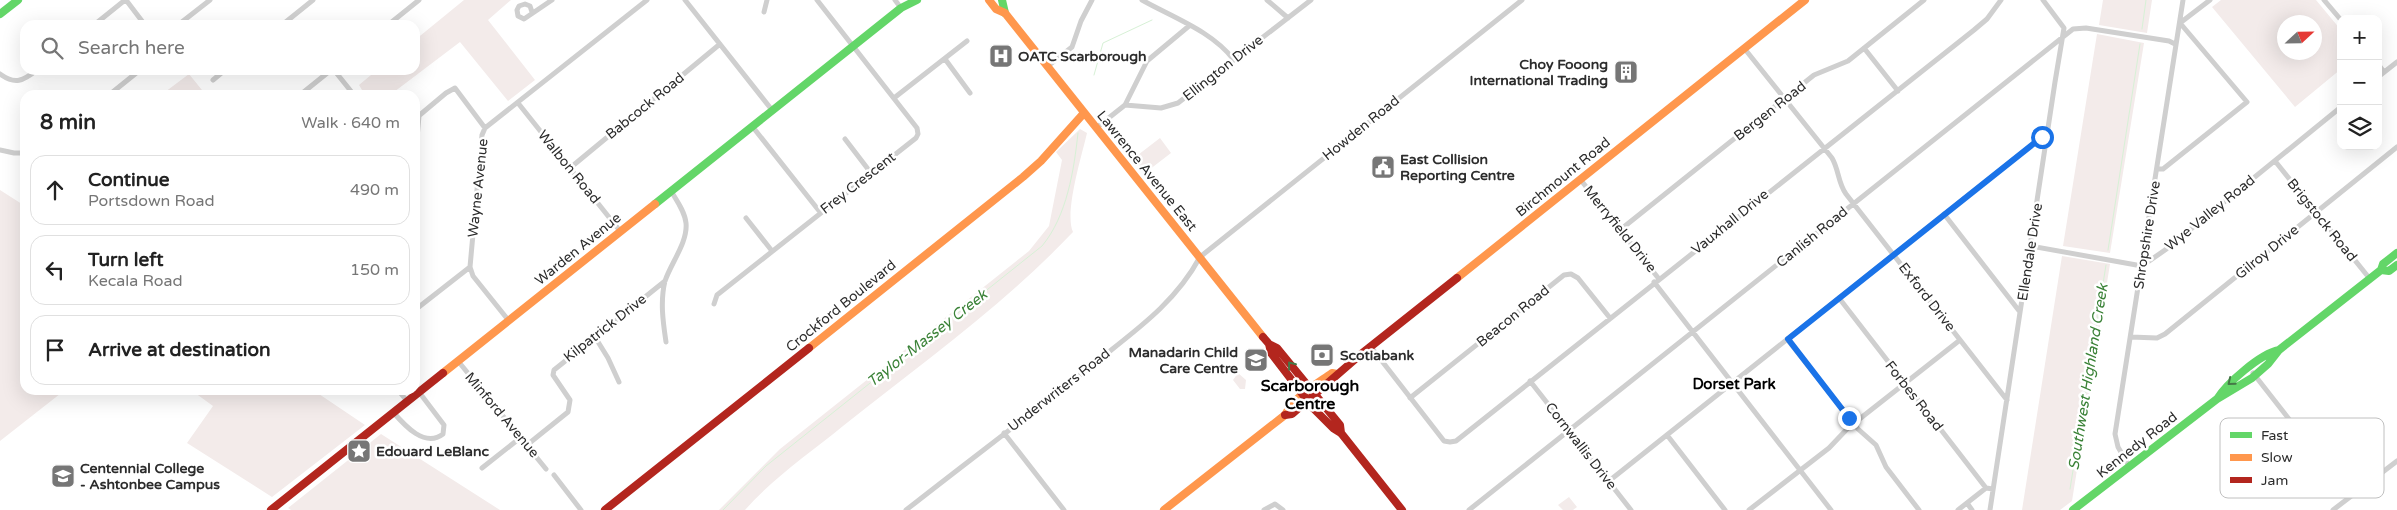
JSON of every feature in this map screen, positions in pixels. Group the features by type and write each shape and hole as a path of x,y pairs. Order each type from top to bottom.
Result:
{"main road":[{"path":"0,13 18,0"},
{"name":"Warden Avenue","path":"901,8 907,0"},
{"name":"Warden Avenue","path":"420,391 901,8 917,0"},
{"name":"Lawrence Avenue East","path":"989,0 996,9 1005,13"},
{"name":"Lawrence Avenue East","path":"1002,0 1005,13 1269,344 1271,353 1310,395 1333,430 1341,433 1402,510"},
{"name":"Birchmount Road","path":"1164,510 1284,415 1287,408 1336,378 1337,374 1806,0"},
{"name":"Crockford Boulevard","path":"605,510 1023,177 1041,161 1084,113"},
{"name":"Kennedy Road","path":"2217,399 2224,388 2269,352 2279,350 2370,279 2381,270 2383,264 2397,253"},
{"name":"Kennedy Road","path":"2381,270 2389,271 2397,265"},
{"name":"Kennedy Road","path":"2073,510 2217,399 2229,394 2275,359 2279,350"},
{"name":"Warden Avenue","path":"270,510 415,395"}],"street":[{"path":"100,20 125,0 141,20"},
{"path":"198,0 202,6"},
{"path":"184,20 210,0"},
{"path":"288,20 313,0"},
{"path":"394,20 418,0"},
{"path":"532,12 540,10 552,0"},
{"name":"Wayne Avenue","path":"470,267 482,135 485,128 647,0"},
{"path":"685,0 772,110"},
{"path":"764,12 766,0"},
{"name":"Frey Crescent","path":"714,304 718,295 820,212 916,138 918,134 917,128 817,0"},
{"path":"895,0 901,8"},
{"path":"1048,66 1072,47 1081,21 1092,0"},
{"path":"1142,0 1215,42 1234,60"},
{"path":"1267,0 1288,18"},
{"name":"Ellington Drive","path":"1125,105 1161,108 1178,103 1311,0"},
{"name":"Howden Road","path":"1200,257 1522,0"},
{"name":"Bergen Road","path":"1620,230 1818,72 1844,64 1924,0"},
{"name":"Vauxhall Drive","path":"1410,398 1444,441 1456,441 1823,147 1898,91 1987,19 2001,0"},
{"name":"Ellendale Drive","path":"1990,510 2063,39 2064,28 2043,0"},
{"name":"Shropshire Drive","path":"2130,466 2118,447 2115,434 2183,0"},
{"path":"2157,169 2163,169 2247,102 2180,23 2210,0"},
{"path":"2324,0 2337,15"},
{"path":"1096,128 1125,105 1147,61 1189,26"},
{"name":"Canlish Road","path":"1469,510 2063,39 2073,29 2081,28 2169,41 2175,44"},
{"path":"894,98 967,41"},
{"name":"Babcock Road","path":"570,168 720,44"},
{"name":"Exford Drive","path":"1744,48 1823,147 1836,166 1842,188 2007,400"},
{"path":"1864,48 1898,91"},
{"path":"944,59 970,93"},
{"path":"2382,69 2384,72 2397,62"},
{"path":"0,74 8,80 19,82 30,75"},
{"path":"115,90 134,75"},
{"path":"213,80 219,75"},
{"path":"307,90 326,75"},
{"path":"337,75 350,90"},
{"path":"420,115 455,88 485,128"},
{"name":"Walbon Road","path":"518,103 620,231"},
{"name":"Wye Valley Road","path":"2142,266 2165,250 2337,110"},
{"path":"752,126 820,212"},
{"path":"1609,481 2048,132"},
{"path":"845,139 871,173"},
{"name":"Gilroy Drive","path":"2131,337 2157,338 2165,334 2397,147"},
{"path":"0,150 20,153"},
{"name":"Brigstock Road","path":"2275,160 2370,279"},
{"name":"Merryfield Drive","path":"1580,179 1657,280 1693,332 1831,510"},
{"path":"666,342 662,316 666,281 684,238 686,224 683,212 671,192"},
{"path":"1944,214 2020,312"},
{"path":"746,218 772,251"},
{"path":"2031,246 2142,266"},
{"name":"Underwriters Road","path":"906,510 1037,409 1170,302 1192,273 1200,257"},
{"path":"420,305 470,267 473,276 508,321"},
{"name":"Beacon Road","path":"1410,398 1564,275 1571,274 1578,278 1610,318"},
{"name":"Kilpatrick Drive","path":"527,445 568,412 570,400 553,376 554,370 666,281"},
{"name":"Forbes Road","path":"1839,298 1986,488"},
{"path":"595,337 608,358 619,382"},
{"path":"1788,339 1854,424 1876,445 1886,467 1919,510"},
{"path":"1748,510 1829,448 1854,424 1960,340"},
{"path":"1371,347 1410,398"},
{"name":"Minford Avenue","path":"458,362 546,469"},
{"path":"2249,368 2289,418"},
{"name":"Cornwallis Drive","path":"1530,381 1631,510"},
{"path":"393,412 404,425 426,439 434,440 443,434 444,425 420,393"},
{"path":"403,395 408,401"},
{"path":"1004,433 1064,510"},
{"path":"1667,435 1725,510"},
{"path":"482,468 520,438"},
{"path":"2384,471 2397,461"},
{"path":"554,475 581,510"},
{"path":"1958,510 1986,488 1993,489"},
{"path":"2333,510 2349,498"},
{"path":"1967,502 1972,510"},
{"path":"1264,510 1275,504 1284,510"}],"shaded area":[{"path":"464,0 511,0 488,20 535,80 508,101 460,42 420,72 420,36"},
{"path":"2103,0 2152,0 2147,33 2099,25"},
{"path":"2221,0 2316,0 2337,25 2337,72 2295,107 2212,7"},
{"path":"2097,34 2144,43 2110,253 2063,246"},
{"path":"190,75 202,90 168,90"},
{"path":"371,75 416,75 397,90 362,90 359,85"},
{"path":"1080,129 1087,133 1072,198 1071,223 1073,232 1047,259 990,309 932,357 792,466 767,487 745,510 719,510 780,449 1029,251 1049,226 1062,160 1056,152"},
{"path":"1160,138 1171,153 1145,173 1134,158"},
{"path":"0,190 20,203 20,395 59,395 0,441"},
{"path":"2062,256 2110,264 2072,501 2060,510 2022,510"},
{"path":"1238,373 1246,380 1245,389 1240,389 1233,380"},
{"path":"198,395 320,395 365,425 272,497 187,443 213,406"},
{"path":"381,434 500,510 291,510 288,508"},
{"path":"1569,497 1577,507 1573,510 1563,510 1558,505"}],"waterway":[{"name":"Southwest Highland Creek","path":"2142,29 2146,0"},
{"name":"Taylor-Massey Creek","path":"1094,75 1103,43 1152,20"},
{"name":"Southwest Highland Creek","path":"2108,250 2140,44"},
{"name":"Taylor-Massey Creek","path":"723,510 766,466 1042,246 1058,221 1068,192 1078,133"},
{"name":"Southwest Highland Creek","path":"2070,489 2106,265"}],"traffic: fast":[{"path":"0,14 18,0"},
{"path":"655,204 901,8 917,0"},
{"path":"1002,0 1005,13"},
{"path":"2217,399 2228,385 2245,370 2263,357 2279,350 2381,270 2383,264 2397,253"},
{"path":"2381,270 2389,271 2397,265"},
{"path":"2073,510 2217,399 2252,378 2268,364 2279,350"}],"traffic: slow":[{"path":"989,0 996,9 1005,13 1263,337"},
{"path":"1457,278 1805,0"},
{"path":"809,348 1023,177 1041,161 1084,113"},
{"path":"443,373 655,204"},
{"path":"1164,510 1285,415 1294,402 1306,391 1332,373 1337,374"}],"traffic: jam":[{"path":"1285,415 1292,414 1360,355 1457,278"},
{"path":"1263,337 1269,344 1277,348 1340,425 1341,433"},
{"path":"1269,344 1271,353 1314,409 1333,428 1341,433 1402,510"},
{"path":"605,510 809,348"},
{"path":"420,391 443,373"},
{"path":"271,510 415,395"}],"place":[{"name":"OATC Scarborough","path":"1001,56"},
{"name":"Choy Fooong International Trading","path":"1626,72"},
{"name":"East Collision Reporting Centre","path":"1383,167"},
{"name":"Scotiabank","path":"1322,355"},
{"name":"Manadarin Child Care Centre","path":"1256,360"},
{"name":"Edouard LeBlanc","path":"359,451"},
{"name":"Centennial College - Ashtonbee Campus","path":"63,476"}],"district":[{"name":"Dorset Park","path":"1734,384"},
{"name":"Scarborough Centre","path":"1310,395"}],"route":[{"path":"1849,418 1788,339 2042,137"}]}
